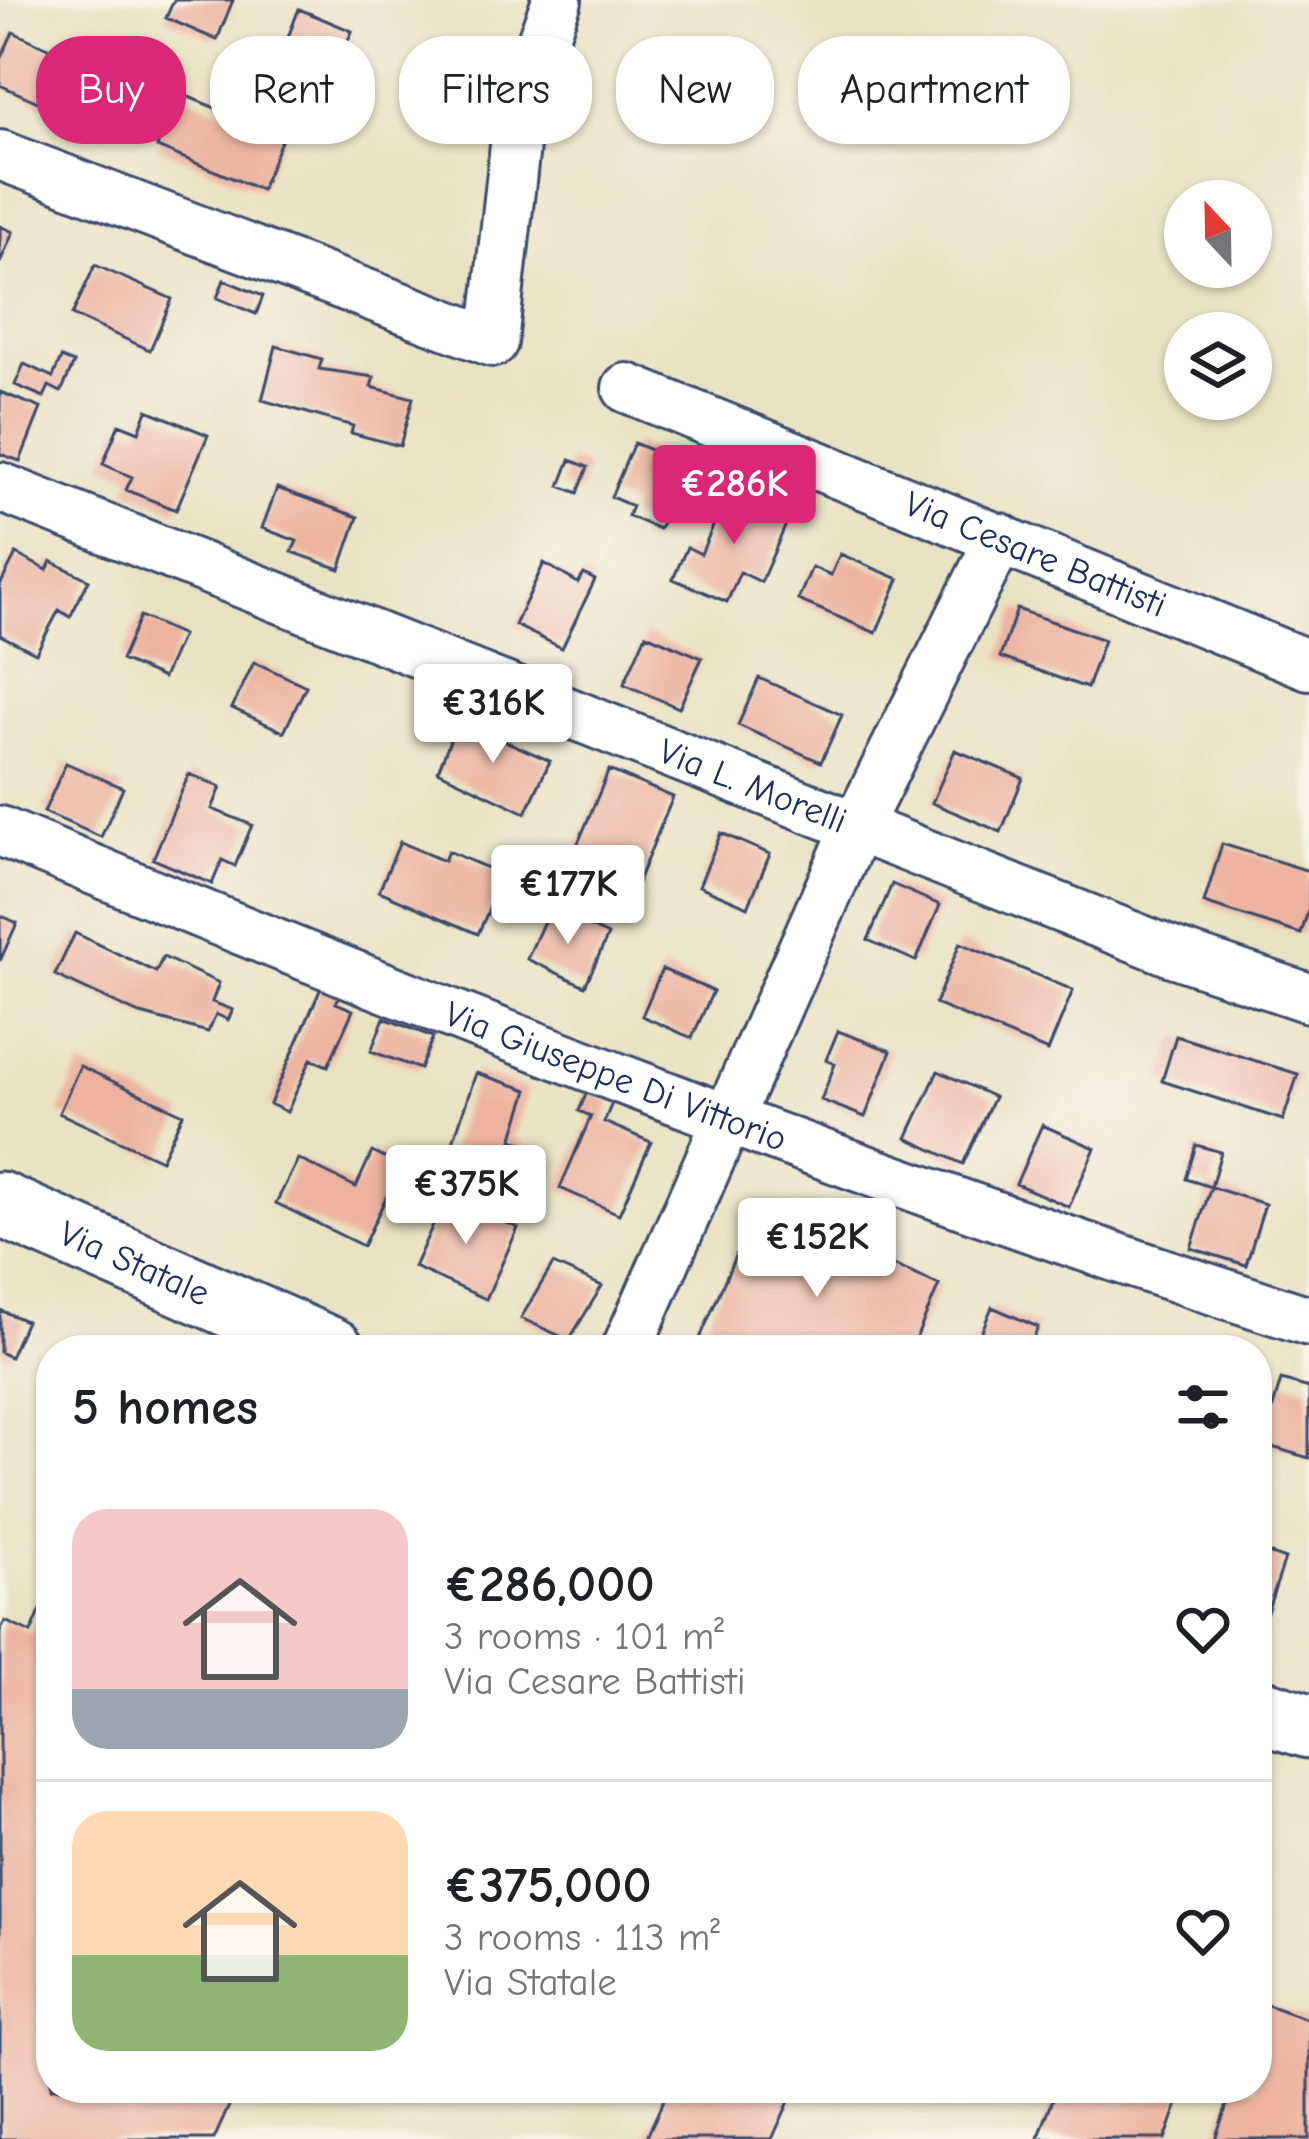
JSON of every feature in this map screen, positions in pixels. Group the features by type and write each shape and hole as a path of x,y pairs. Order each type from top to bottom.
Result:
{"main road":[{"name":"Via Statale","path":"0,1204 298,1335"},
{"path":"1272,1715 1309,1726"}],"street":[{"path":"0,155 493,342 520,101 557,0"},
{"name":"Via Cesare Battisti","path":"627,388 1309,665"},
{"name":"Via L. Morelli","path":"0,487 1172,952 1309,998"},
{"path":"632,1335 857,826 1000,538"},
{"name":"Via Giuseppe Di Vittorio","path":"0,831 320,964 1068,1244 1309,1321"}],"building":[{"path":"174,0 233,0 219,36 210,37 166,18"},
{"path":"299,9 352,31 350,36 288,36"},
{"path":"13,32 36,43 36,101 0,85 0,60"},
{"path":"186,96 210,106 210,144 280,144 261,190 157,147 186,144"},
{"path":"0,226 13,232 0,263"},
{"path":"95,265 172,299 150,350 72,315"},
{"path":"224,280 263,296 256,314 217,298"},
{"path":"276,346 322,359 319,369 374,377 371,387 413,398 400,446 351,433 353,426 262,400"},
{"path":"61,358 74,363 61,392 49,386 44,397 15,385 24,364 53,377"},
{"path":"0,392 41,408 20,461 0,454"},
{"path":"147,410 208,435 176,510 126,490 132,477 103,464 119,424 139,432"},
{"path":"634,443 686,465 659,529 628,516 632,506 611,497"},
{"path":"570,460 588,467 578,493 560,486"},
{"path":"277,488 358,517 340,569 292,552 297,541 262,528"},
{"path":"729,489 790,515 761,582 740,572 727,602 673,579 687,547 701,554"},
{"path":"16,554 47,570 51,561 89,580 70,617 59,610 36,653 0,635 0,585"},
{"path":"840,554 899,579 876,633 798,600 812,567 831,575"},
{"path":"544,563 578,583 584,574 595,580 562,648 515,625"},
{"path":"1017,609 1104,640 1087,688 1000,657"},
{"path":"140,616 182,635 163,678 121,660"},
{"path":"646,634 702,658 679,708 624,684"},
{"path":"254,662 306,686 284,732 232,708"},
{"path":"759,678 842,715 821,762 738,725"},
{"path":"458,720 550,761 526,813 438,771"},
{"path":"955,750 1023,778 1001,832 932,803"},
{"path":"66,763 123,788 101,837 44,812"},
{"path":"609,770 673,797 637,883 596,866 580,905 556,895"},
{"path":"189,774 221,787 212,809 252,825 235,866 222,860 212,884 153,859"},
{"path":"721,833 770,854 748,907 699,886"},
{"path":"400,842 444,861 448,851 504,875 478,934 379,891"},
{"path":"1222,844 1309,871 1309,908 1301,934 1204,903"},
{"path":"892,884 940,905 916,961 868,940"},
{"path":"550,908 608,935 585,986 527,959"},
{"path":"0,915 17,923 0,961"},
{"path":"75,933 156,972 163,957 219,983 212,1002 233,1010 228,1020 216,1014 208,1032 137,1013 55,975"},
{"path":"960,943 1073,990 1048,1051 935,1004"},
{"path":"662,969 713,991 692,1038 642,1016"},
{"path":"324,981 343,989 336,1003 353,1010 328,1066 311,1059 287,1112 270,1104"},
{"path":"384,1018 433,1037 420,1069 371,1051"},
{"path":"838,1031 891,1051 865,1117 821,1100 835,1064 826,1060"},
{"path":"1176,1036 1298,1074 1283,1120 1162,1081"},
{"path":"80,1066 183,1114 161,1160 59,1113"},
{"path":"938,1071 994,1097 963,1164 907,1138"},
{"path":"476,1073 528,1090 512,1140 523,1143 515,1168 451,1148"},
{"path":"587,1092 612,1103 604,1122 651,1142 619,1214 560,1188 591,1116 579,1111"},
{"path":"1042,1125 1095,1148 1069,1207 1016,1184"},
{"path":"1196,1145 1221,1152 1211,1187 1186,1179"},
{"path":"372,1152 401,1166 363,1246 276,1203 298,1159 356,1187"},
{"path":"1211,1187 1265,1204 1246,1265 1191,1248"},
{"path":"446,1196 518,1228 486,1299 414,1267"},
{"path":"789,1219 939,1285 917,1335 701,1335 736,1254 768,1268"},
{"path":"553,1264 602,1286 572,1335 558,1335 521,1318"},
{"path":"992,1307 1038,1327 1035,1335 980,1335"},
{"path":"0,1310 26,1321 10,1357 0,1352"},
{"path":"1281,1380 1309,1388 1309,1458 1272,1447 1272,1410"},
{"path":"1272,1554 1285,1559 1272,1597"},
{"path":"5,1621 31,1633 36,1621 36,2103 230,2103 214,2139 0,2139 0,1632"},
{"path":"1272,2007 1309,2020 1309,2139 1215,2139 1228,2103 1272,2103"},
{"path":"662,2103 788,2103 772,2139 646,2139"},
{"path":"1051,2103 1178,2103 1165,2139 1038,2139"}]}
